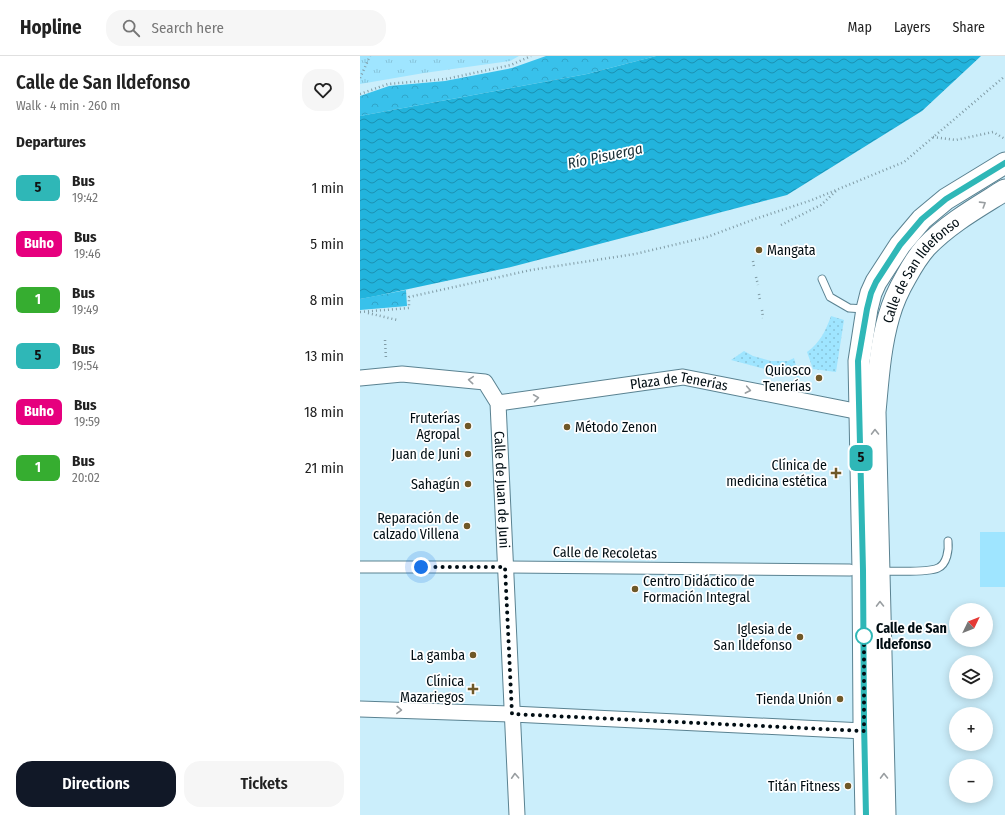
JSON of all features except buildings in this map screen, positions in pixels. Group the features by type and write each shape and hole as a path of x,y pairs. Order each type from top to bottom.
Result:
{"main road":[{"name":"Calle de San Ildefonso","path":"866,815 864,731 864,570 858,361 867,309 871,293 876,282 900,245 922,219 946,199 1005,163"},
{"name":"Calle de San Ildefonso","path":"885,815 864,570 875,412 881,355 889,315 900,287 914,262 926,247 947,228 1005,190"}],"street":[{"path":"360,378 402,374 485,382 498,403"},
{"name":"Plaza de Tenerías","path":"498,403 683,377 860,412"},
{"name":"Calle de San Ildefonso","path":"860,412 878,379"},
{"name":"Calle de Juan de Juni","path":"498,403 517,815"},
{"name":"Calle de Recoletas","path":"360,567 864,570"},
{"path":"360,709 512,714 864,731"}],"lane":[{"path":"822,279 830,297 849,308 867,309"},
{"path":"864,570 918,571 938,568 945,561 949,548 948,541"}],"path":[{"path":"360,78 370,56"},
{"path":"360,94 388,84 446,79 511,65 531,56"},
{"path":"360,312 409,308 409,297 531,270 635,254 707,237 812,200 904,162 1005,76"},
{"path":"933,137 956,140 993,132 1005,139"},
{"path":"781,225 821,205 839,189"},
{"path":"753,261 754,267"},
{"path":"756,277 758,285"},
{"path":"759,294 760,301"},
{"path":"762,310 763,318"},
{"path":"365,312 397,320"},
{"path":"385,340 387,364"}],"green space":[{"path":"360,56 519,56 510,61 360,84"},
{"path":"546,56 656,56 587,74 360,116 360,96 389,86 445,81 512,68"},
{"path":"406,290 407,306 360,310 360,299"},
{"path":"831,316 844,320 836,372 813,369 807,352 816,345 822,336"},
{"path":"744,351 753,356 771,361 788,361 794,358 799,378 731,360"},
{"path":"980,532 1005,532 1005,587 980,587"}],"water":[{"name":"Río Pisuerga","path":"656,56 981,56 922,111 787,195 511,267 360,299 360,116 587,74"}],"bus line":[{"name":"5","path":"866,815 863,570 858,361 867,309 871,293 876,282 900,245 922,219 946,199 1005,163"}],"place":[{"name":"Mangata","path":"759,250"},
{"name":"Quiosco Tenerías","path":"819,378"},
{"name":"Fruterías Agropal","path":"468,426"},
{"name":"Método Zenon","path":"567,427"},
{"name":"Juan de Juni","path":"468,454"},
{"name":"Clínica de medicina estética","path":"836,473"},
{"name":"Sahagún","path":"468,484"},
{"name":"Reparación de calzado Villena","path":"467,526"},
{"name":"Centro Didáctico de Formación Integral","path":"635,589"},
{"name":"Calle de San Ildefonso","path":"864,636"},
{"name":"Iglesia de San Ildefonso","path":"800,637"},
{"name":"La gamba","path":"473,655"},
{"name":"Clínica Mazariegos","path":"473,689"},
{"name":"Tienda Unión","path":"840,699"},
{"name":"Titán Fitness","path":"848,786"}],"route":[{"path":"421,567 505,567 512,714 864,731 864,632 864,636"}]}
